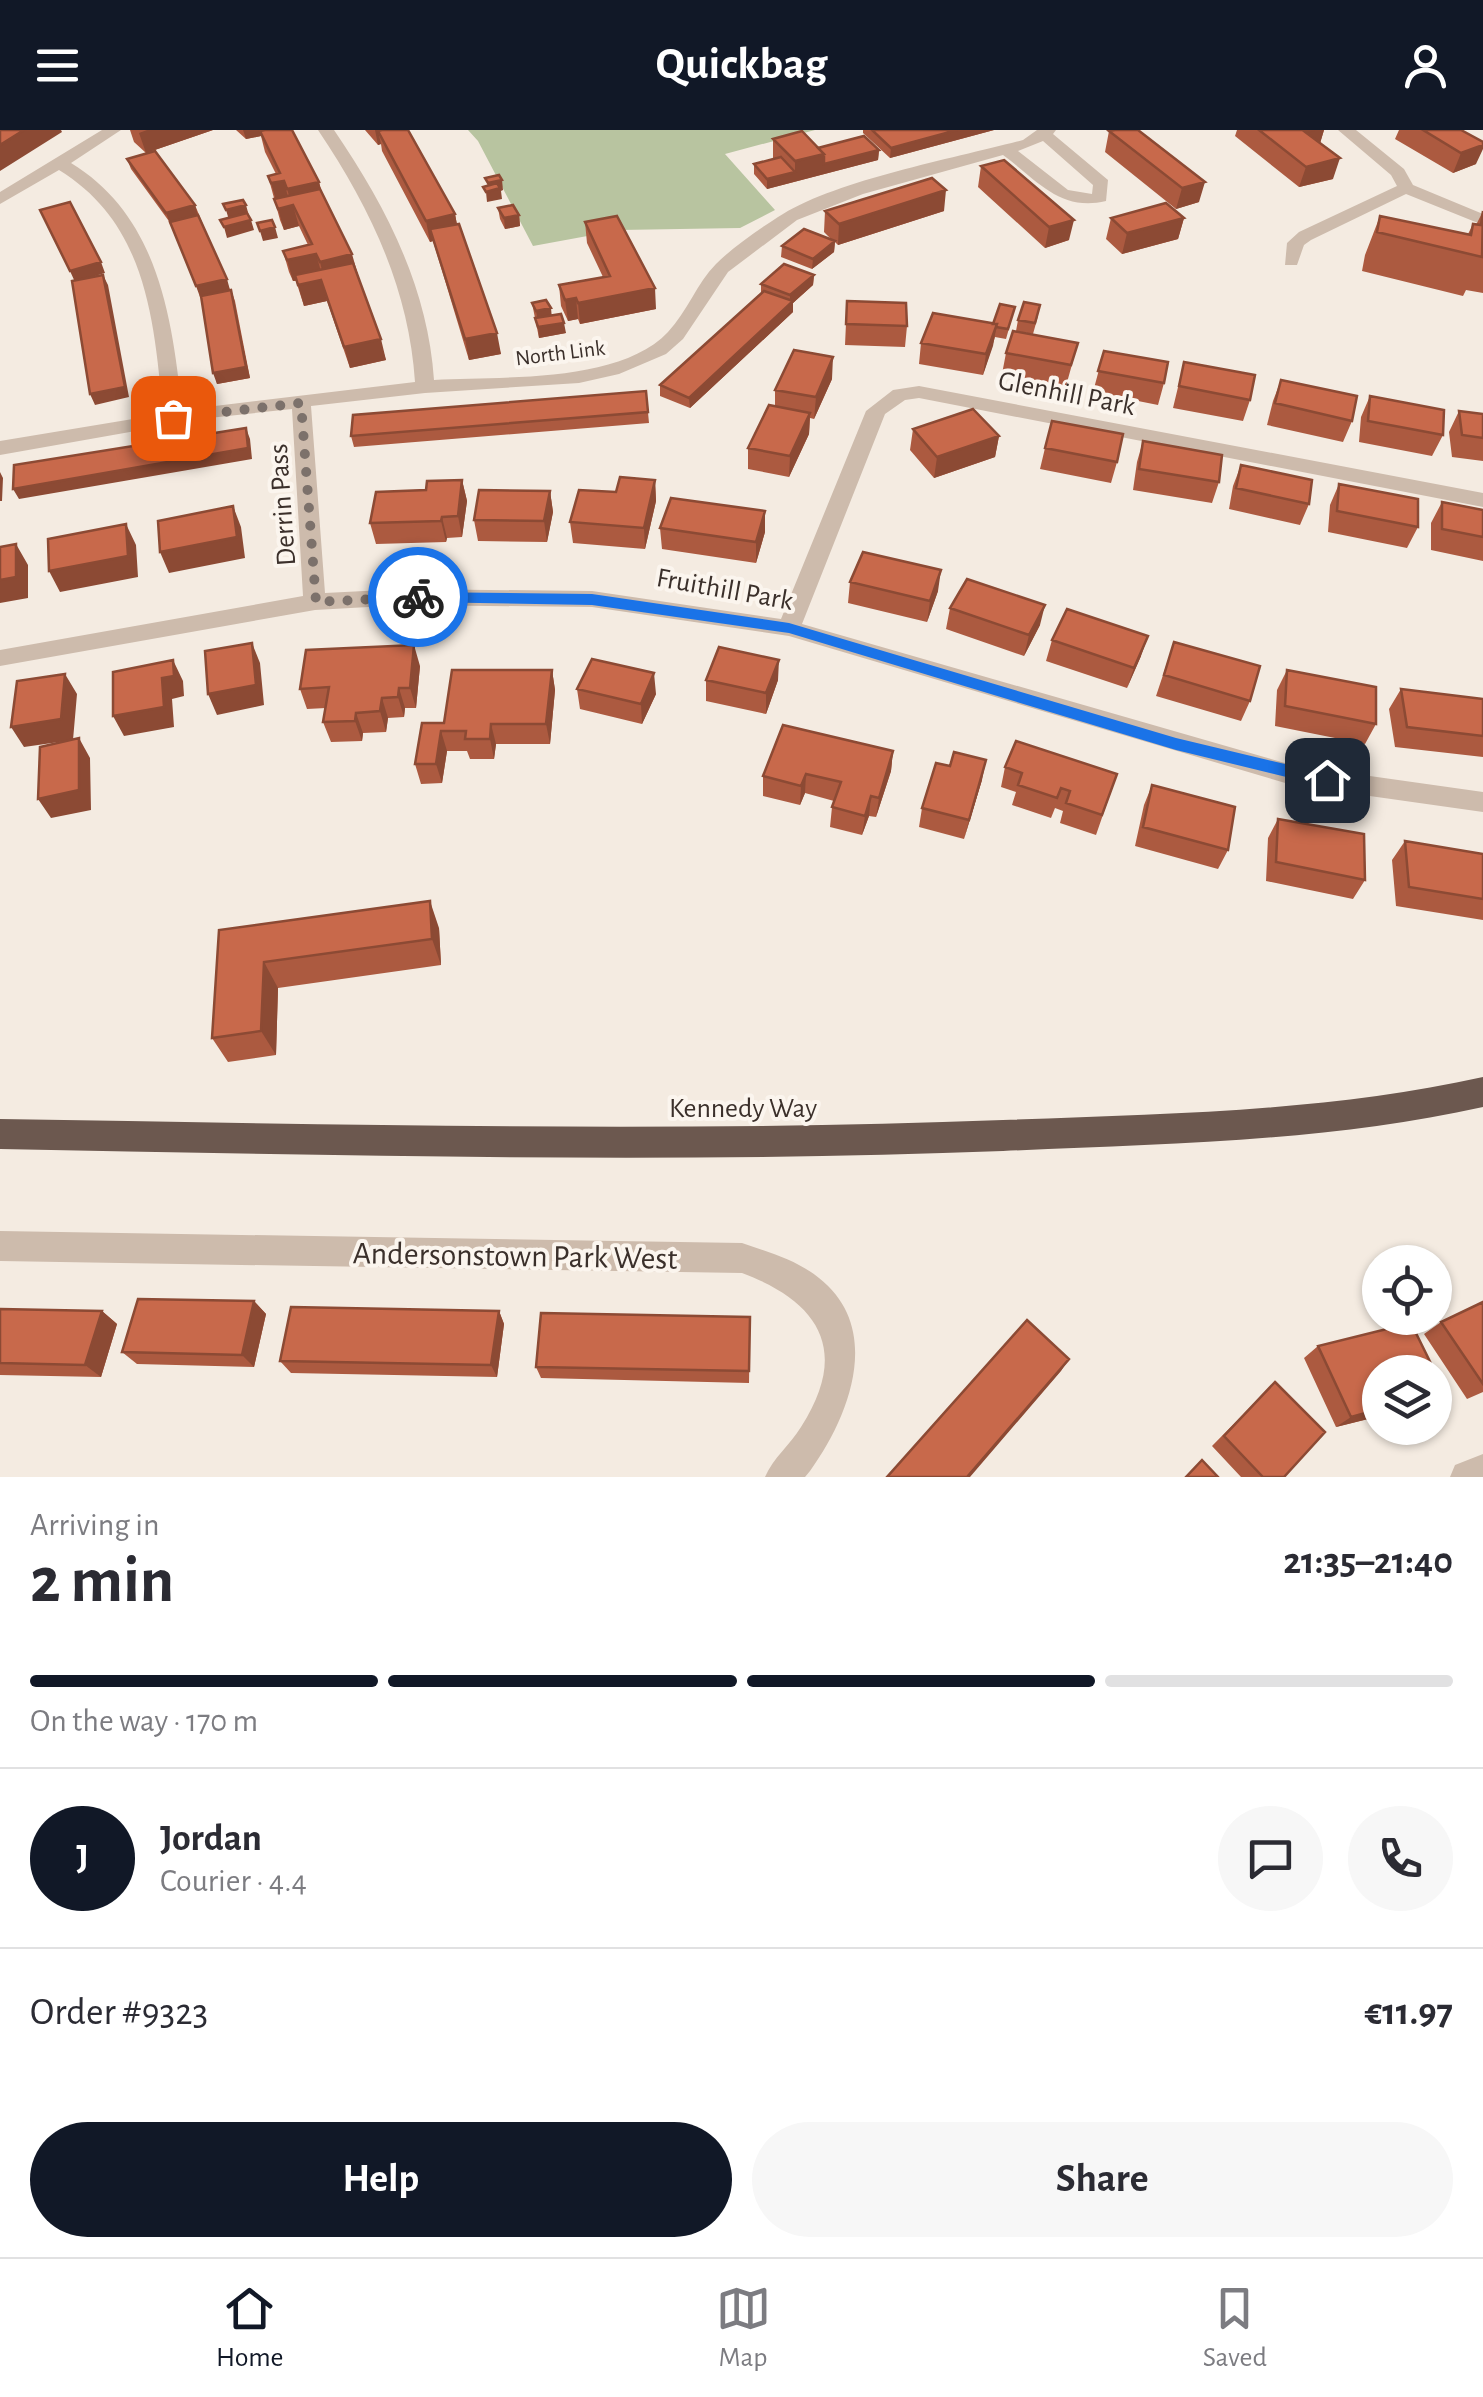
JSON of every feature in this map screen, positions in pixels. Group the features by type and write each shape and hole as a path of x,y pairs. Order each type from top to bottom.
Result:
{"highway":[{"name":"Kennedy Way","path":"0,1134 499,1142 899,1142 1250,1124 1361,1114 1483,1092"}],"street":[{"path":"0,200 113,130"},
{"path":"326,130 358,180 406,285 420,329 425,386"},
{"path":"1346,130 1398,172 1406,188 1483,220"},
{"path":"1006,150 1066,196 1084,201 1100,197 1102,184 1046,132"},
{"name":"North Link","path":"0,448 173,418 425,386 579,378 638,362 676,335 722,268 791,216 857,190 1006,150 1046,132"},
{"path":"58,162 96,181 114,203 147,267 165,344 173,418"},
{"path":"1291,261 1296,243 1304,236 1406,188"},
{"name":"Glenhill Park","path":"789,628 876,411 900,394 919,392 987,404 1483,500"},
{"name":"Derrin Pass","path":"301,403 316,602"},
{"name":"Fruithill Park","path":"0,658 316,602 404,597 592,600 789,628 1292,775 1483,802"},
{"name":"Andersonstown Park West","path":"0,1246 742,1258 778,1271 816,1296 836,1339 840,1374 829,1415 799,1460 782,1477"},
{"path":"1467,1477 1483,1471"}],"green space":[{"path":"468,130 815,130 725,154 775,210 740,228 620,230 533,246 478,141"}],"building":[{"path":"0,130 24,130 0,145"},
{"path":"292,130 319,182 287,189 284,181 271,183 268,176 280,173 260,131"},
{"path":"408,130 455,214 426,221 378,131"},
{"path":"872,130 957,130 891,148"},
{"path":"1138,130 1205,182 1182,188 1109,131"},
{"path":"1259,130 1314,130 1305,132 1340,158 1306,167"},
{"path":"1423,130 1461,130 1483,145 1461,153"},
{"path":"802,131 824,154 795,161 773,139"},
{"path":"864,136 879,150 824,164 824,154 818,148"},
{"path":"155,151 195,205 166,213 127,159"},
{"path":"781,157 795,172 767,179 754,164"},
{"path":"1004,160 1074,220 1049,227 981,166"},
{"path":"499,175 502,180 488,183 485,178"},
{"path":"932,178 946,190 839,224 825,211"},
{"path":"497,183 500,188 486,192 483,187"},
{"path":"320,189 352,254 320,262 316,254 287,260 283,251 312,244 293,205 278,209 274,199"},
{"path":"243,200 246,205 226,210 223,204"},
{"path":"70,202 101,262 70,271 40,210"},
{"path":"1166,203 1184,218 1127,233 1111,218"},
{"path":"513,205 519,215 504,218 498,208"},
{"path":"1483,211 1482,257 1377,232 1380,216 1471,235 1473,224 1481,225"},
{"path":"247,213 251,220 224,227 220,220"},
{"path":"198,215 227,279 196,286 170,222"},
{"path":"617,216 655,288 578,303 576,298 565,300 559,285 610,276 585,222"},
{"path":"272,220 275,227 260,231 257,223"},
{"path":"459,224 497,333 465,339 430,229"},
{"path":"804,229 835,241 813,259 782,246"},
{"path":"353,263 381,339 344,347 321,280 298,285 295,275"},
{"path":"784,264 814,275 790,295 761,284"},
{"path":"103,275 125,387 90,394 72,281"},
{"path":"231,290 246,367 213,373 201,296"},
{"path":"764,291 793,301 689,398 660,385"},
{"path":"546,300 551,308 536,311 532,303"},
{"path":"847,301 906,303 907,326 846,324"},
{"path":"1024,302 1040,305 1035,323 1018,320"},
{"path":"1000,304 1015,307 1008,329 993,324"},
{"path":"933,313 997,324 986,354 921,343"},
{"path":"561,314 564,323 538,327 535,318"},
{"path":"1013,331 1078,343 1071,365 1006,353"},
{"path":"794,350 833,357 816,397 775,390"},
{"path":"1104,351 1168,362 1164,383 1098,371"},
{"path":"1184,362 1255,375 1250,400 1179,386"},
{"path":"1281,380 1357,396 1352,421 1275,403"},
{"path":"646,391 648,412 351,436 353,415"},
{"path":"1370,396 1444,410 1443,435 1368,421"},
{"path":"769,405 810,413 790,456 748,448"},
{"path":"973,409 999,436 937,457 913,429"},
{"path":"1459,411 1483,414 1483,438 1462,435"},
{"path":"1052,421 1123,434 1117,462 1045,448"},
{"path":"246,428 248,448 13,489 14,465"},
{"path":"1143,441 1222,455 1219,482 1139,469"},
{"path":"1241,465 1312,480 1309,504 1236,488"},
{"path":"620,477 655,480 644,528 570,522 579,490 616,492"},
{"path":"462,480 458,516 442,517 441,521 370,523 376,492 426,490 427,481"},
{"path":"1339,484 1418,499 1418,527 1337,511"},
{"path":"479,490 550,491 544,521 474,520"},
{"path":"671,498 765,511 756,542 660,528"},
{"path":"1442,502 1483,510 1483,537 1442,529"},
{"path":"233,506 237,537 160,552 158,521"},
{"path":"126,524 128,556 49,571 48,539"},
{"path":"16,544 16,577 0,580 0,547"},
{"path":"863,552 941,570 930,601 850,582"},
{"path":"967,579 1045,605 1029,635 950,608"},
{"path":"1067,609 1148,636 1134,668 1052,640"},
{"path":"1174,642 1260,666 1250,701 1164,675"},
{"path":"252,643 256,685 208,694 205,651"},
{"path":"414,645 410,688 399,688 398,697 382,698 380,711 356,713 355,721 323,722 329,687 300,689 306,650"},
{"path":"719,647 779,660 766,693 706,680"},
{"path":"592,659 654,673 641,704 577,689"},
{"path":"173,660 174,676 162,678 164,707 113,716 113,672"},
{"path":"452,670 552,670 546,724 491,724 490,739 465,739 466,731 441,731 436,764 415,764 422,723 444,723"},
{"path":"1287,670 1376,687 1376,724 1285,706"},
{"path":"65,674 61,719 11,727 17,681"},
{"path":"1401,689 1483,699 1483,736 1407,727"},
{"path":"783,725 893,751 879,798 871,796 865,816 832,807 841,782 806,774 801,786 763,776"},
{"path":"79,738 79,790 38,799 40,747"},
{"path":"1016,741 1117,774 1102,815 1066,803 1070,791 1061,788 1057,798 1018,785 1022,773 1005,767"},
{"path":"954,752 986,760 969,820 922,808 936,763 950,766"},
{"path":"1152,785 1235,807 1228,850 1143,827"},
{"path":"1278,819 1364,834 1365,880 1276,862"},
{"path":"1405,841 1483,854 1483,899 1409,887"},
{"path":"430,901 432,939 264,962 261,1031 212,1038 219,930"},
{"path":"138,1299 254,1301 242,1355 122,1352"},
{"path":"1483,1302 1483,1384 1450,1335 1452,1317"},
{"path":"291,1307 499,1311 491,1365 280,1361"},
{"path":"0,1309 102,1311 85,1365 0,1363"},
{"path":"541,1313 750,1317 749,1371 536,1367"},
{"path":"1027,1320 1069,1359 967,1477 887,1477"},
{"path":"1362,1335 1417,1335 1427,1355 1362,1355 1362,1414 1351,1417 1318,1346"},
{"path":"1275,1382 1325,1432 1284,1477 1263,1477 1224,1436"},
{"path":"1202,1460 1218,1477 1186,1477"}],"way so far":[{"path":"173,418 301,403 316,602 418,597"}],"route":[{"path":"418,597 592,600 694,611 789,628 1176,744 1292,775 1327,780"}]}
